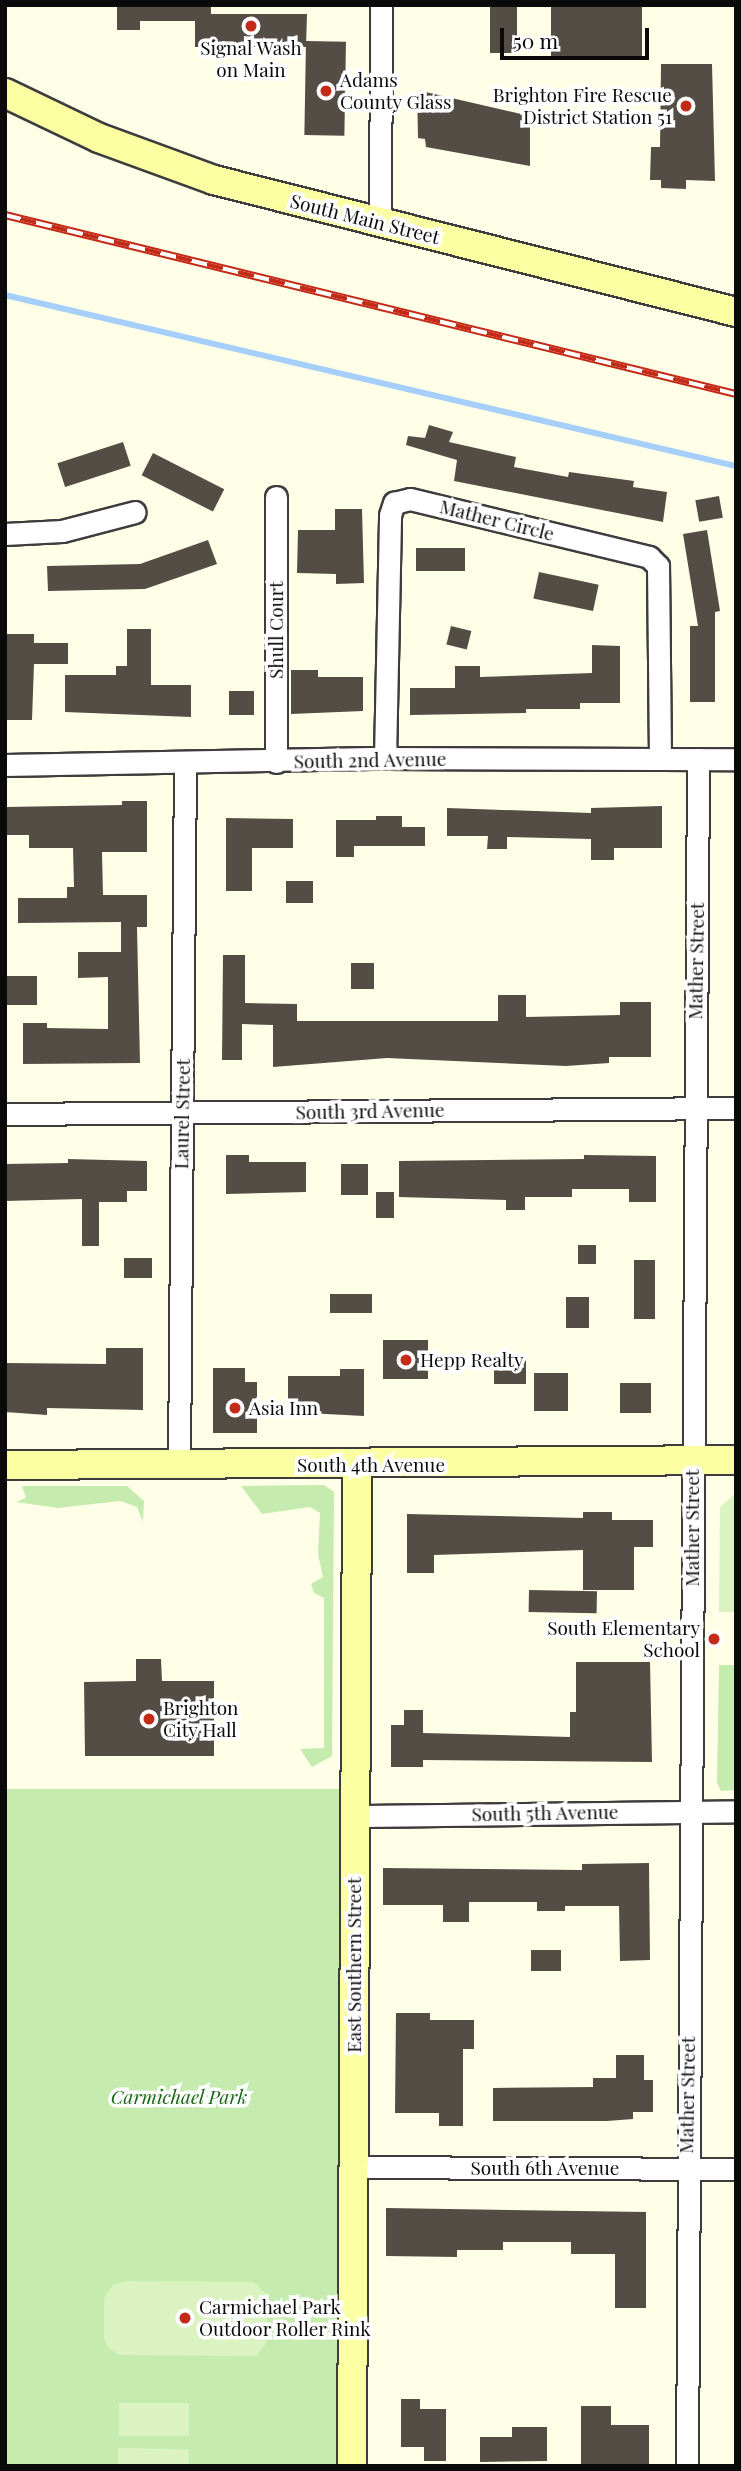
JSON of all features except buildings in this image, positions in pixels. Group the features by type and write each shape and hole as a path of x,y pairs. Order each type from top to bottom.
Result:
{"street":[{"path":"380,221 381,5"},
{"name":"South Main Street","path":"5,93 170,165 267,195 380,221 736,312"},
{"name":"Shull Court","path":"276,497 276,762"},
{"name":"Mather Circle","path":"386,758 390,515 394,503 410,499 649,557 658,566 660,758"},
{"path":"5,534 62,531 135,512"},
{"name":"South 2nd Avenue","path":"5,765 185,765 386,758 736,759"},
{"name":"Mather Street","path":"687,2466 698,759"},
{"name":"Laurel Street","path":"179,1463 185,765"},
{"name":"South 3rd Avenue","path":"5,1114 736,1108"},
{"name":"South 4th Avenue","path":"5,1465 357,1465 736,1460"},
{"name":"East Southern Street","path":"352,2466 353,1816 357,1465"},
{"name":"South 5th Avenue","path":"353,1816 736,1811"},
{"name":"South 6th Avenue","path":"353,2167 736,2169"}],"green space":[{"path":"324,1485 334,1492 332,1756 312,1767 300,1749 324,1748 324,1598 314,1593 311,1584 323,1577 318,1554 320,1513 310,1507 262,1514 241,1486"},
{"path":"22,1486 127,1486 144,1501 143,1522 137,1507 120,1501 58,1508 16,1502 26,1498"},
{"path":"736,1493 736,1612 719,1612 720,1507"},
{"path":"719,1665 736,1665 736,1790 721,1791 717,1783"},
{"name":"Carmichael Park","path":"5,1789 353,1789 353,2466 5,2466"},
{"name":"Carmichael Park Outdoor Roller Rink","path":"126,2281 254,2282 267,2295 266,2344 256,2356 119,2355 108,2348 104,2338 104,2298 113,2285"},
{"path":"119,2403 189,2403 189,2436 119,2436"},
{"path":"118,2448 189,2449 189,2466 118,2466"}],"waterway":[{"path":"5,295 736,466"}],"railway":[{"path":"5,215 736,394"}],"place":[{"name":"Signal Wash on Main","path":"251,26"},
{"name":"Adams County Glass","path":"326,91"},
{"name":"Brighton Fire Rescue District Station 51","path":"686,106"},
{"name":"Hepp Realty","path":"406,1360"},
{"name":"Asia Inn","path":"235,1408"},
{"name":"South Elementary School","path":"714,1639"},
{"name":"Brighton City Hall","path":"149,1719"},
{"name":"Carmichael Park Outdoor Roller Rink","path":"185,2318"}]}
